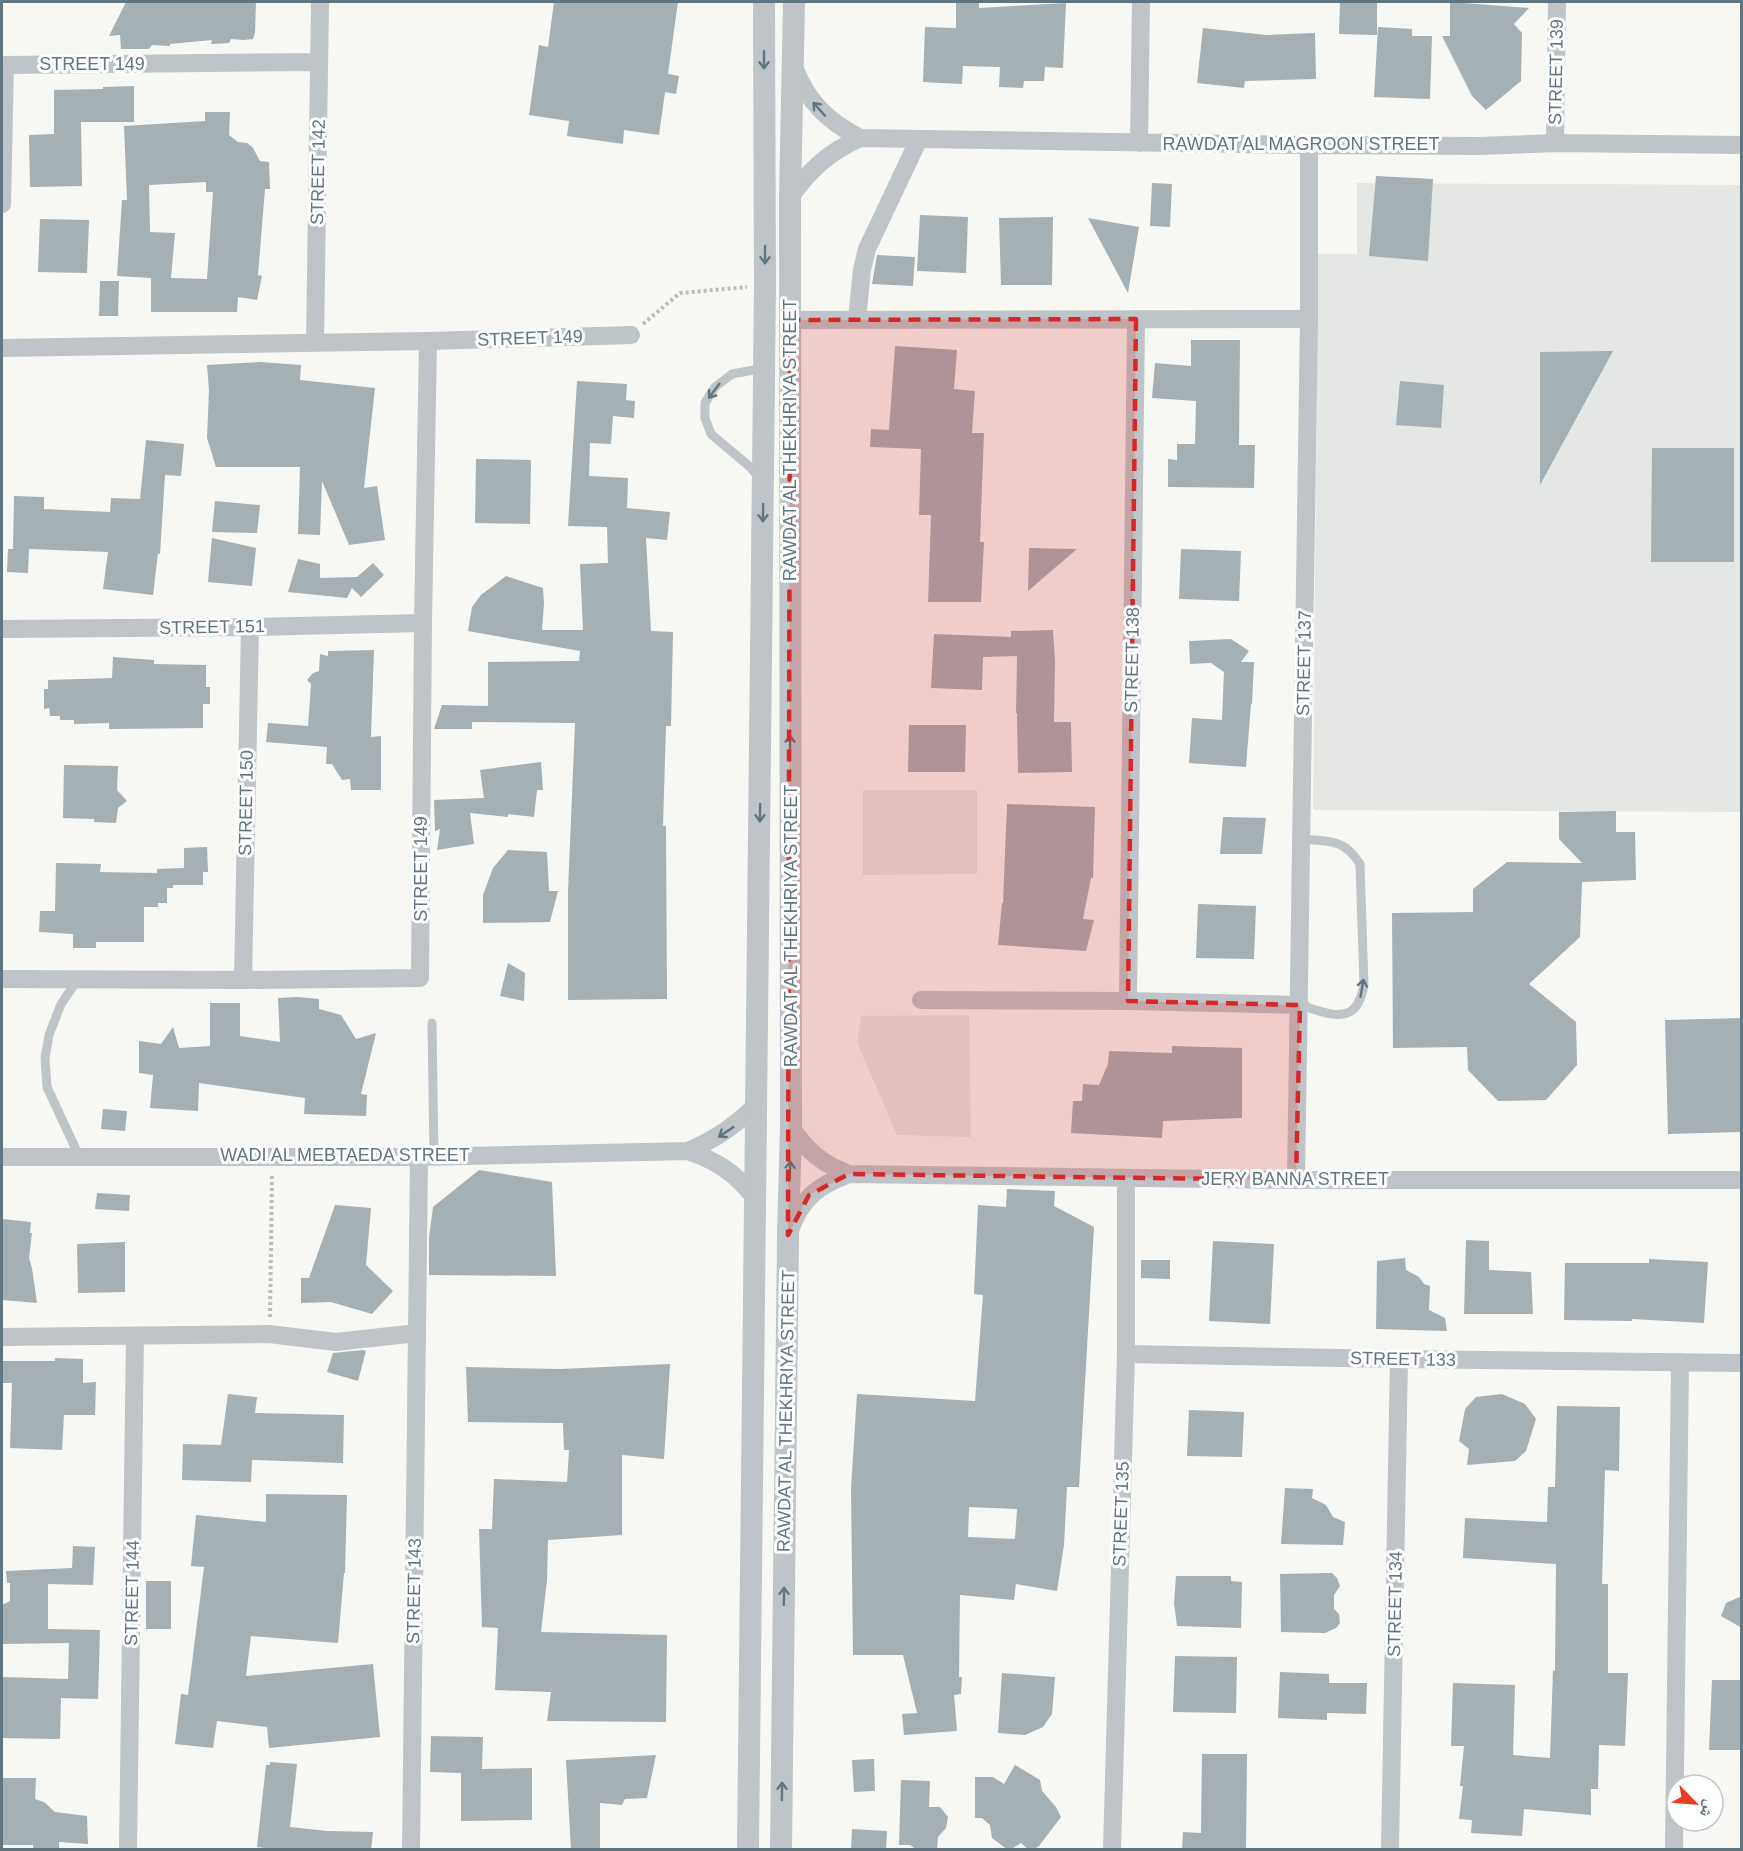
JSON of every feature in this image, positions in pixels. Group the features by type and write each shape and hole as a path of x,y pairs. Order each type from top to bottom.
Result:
{"street":[{"name":"STREET 142","path":"315,342 320,2"},
{"name":"RAWDAT AL THEKHRIYA STREET","path":"748,1850 765,368 764,2"},
{"name":"RAWDAT AL THEKHRIYA STREET","path":"781,1850 791,1127 790,198 794,2"},
{"path":"1139,143 1141,2"},
{"name":"STREET 139","path":"1556,143 1557,2"},
{"name":"STREET 149","path":"2,204 5,64 319,62"},
{"name":"RAWDAT AL MAGROON STREET","path":"793,65 812,101 834,123 860,138 1309,145 1479,146 1556,143 1742,146"},
{"path":"790,198 813,169 843,146 860,138"},
{"path":"857,319 862,270 867,249 919,139"},
{"name":"STREET 137","path":"1296,1180 1309,319 1309,145"},
{"name":"STREET 138","path":"1128,1001 1136,319"},
{"path":"790,320 1309,319"},
{"name":"STREET 149","path":"2,348 428,341 631,335"},
{"name":"STREET 149","path":"2,979 420,978 428,341"},
{"name":"STREET 151","path":"2,628 249,627 423,623"},
{"name":"STREET 150","path":"243,980 249,627"},
{"path":"921,1000 1300,1005"},
{"name":"WADI AL MEBTAEDA STREET","path":"2,1157 427,1156 688,1150 708,1143 726,1132 757,1104"},
{"name":"JERY BANNA STREET","path":"791,1127 801,1143 815,1157 849,1174 1296,1180 1742,1179"},
{"name":"WADI AL MEBTAEDA STREET","path":"688,1150 726,1168 755,1198"},
{"name":"STREET 143","path":"411,1850 417,1333 427,1156"},
{"name":"JERY BANNA STREET","path":"788,1235 796,1214 809,1196 828,1182 849,1174"},
{"name":"STREET 135","path":"1112,1850 1126,1353 1126,1178"},
{"path":"2,1337 269,1334 336,1342 417,1333"},
{"name":"STREET 144","path":"128,1850 135,1336"},
{"name":"STREET 133","path":"1126,1353 1742,1363"},
{"name":"STREET 134","path":"1390,1850 1399,1359"},
{"path":"1674,1850 1680,1362"}],"lane":[{"path":"763,483 750,467 711,434 705,418 705,403 715,387 732,374 765,368"},
{"path":"1300,1005 1328,1013 1340,1014 1351,1011 1359,1001 1364,986 1360,864 1351,851 1338,843 1302,839"},
{"path":"78,979 61,1004 49,1035 45,1058 47,1087 80,1156"},
{"path":"427,1156 432,1023"}],"path":[{"path":"631,335 680,293 765,285"},
{"path":"269,1334 272,1156"}],"highlighted area":[{"path":"1136,319 1128,1001 1300,1005 1296,1180 849,1174 809,1195 788,1235 790,320"}],"shaded area":[{"path":"1357,183 1741,185 1741,812 1313,810 1318,254 1357,254"},
{"path":"863,790 977,790 977,874 863,875"},
{"path":"969,1015 971,1137 897,1135 857,1042 861,1016"}],"building":[{"path":"126,2 256,2 255,33 253,39 231,39 229,43 211,44 212,40 170,44 170,46 152,45 149,49 121,49 120,35 109,36"},
{"path":"554,2 678,2 668,74 679,76 676,94 665,92 659,135 624,130 623,144 567,136 569,121 529,115 539,45 548,47"},
{"path":"956,2 979,2 979,8 1066,3 1063,68 1045,67 1044,81 1024,81 1023,88 999,87 1000,67 963,66 962,84 923,82 925,27 956,28"},
{"path":"1340,2 1377,2 1377,35 1339,34"},
{"path":"1450,2 1529,8 1514,24 1522,33 1521,81 1486,110 1472,96 1442,36 1450,36"},
{"path":"1378,27 1412,29 1412,36 1432,36 1430,99 1374,97"},
{"path":"1203,28 1266,35 1315,33 1316,79 1245,81 1244,88 1197,83"},
{"path":"134,86 134,122 81,122 82,186 30,187 29,135 54,134 54,90"},
{"path":"205,112 230,112 229,135 238,142 247,143 253,148 260,161 269,162 270,189 265,189 258,275 262,276 257,300 238,297 237,312 151,312 151,278 117,276 122,200 127,200 124,126 205,121","holes":["206,182 206,192 213,192 207,279 171,278 175,233 150,232 149,185"]},
{"path":"1376,176 1433,179 1428,261 1369,256"},
{"path":"1152,183 1172,184 1170,227 1150,226"},
{"path":"920,215 968,217 966,273 917,271"},
{"path":"1053,217 1052,285 1001,285 999,218"},
{"path":"1088,218 1139,227 1128,293"},
{"path":"40,219 89,220 87,273 38,272"},
{"path":"877,255 915,257 913,286 872,284"},
{"path":"100,281 119,281 118,316 99,316"},
{"path":"1191,340 1240,340 1239,445 1255,445 1254,488 1168,487 1168,459 1177,460 1177,444 1195,444 1196,401 1152,398 1155,363 1191,366"},
{"path":"895,346 957,350 954,389 975,391 972,433 984,433 980,542 984,542 981,602 928,602 931,515 919,515 921,449 870,447 871,429 889,430"},
{"path":"1613,351 1540,485 1540,352"},
{"path":"260,362 301,365 300,380 375,388 364,488 377,486 385,540 349,545 322,481 320,535 298,534 300,467 216,467 207,438 209,390 207,365"},
{"path":"577,381 627,384 626,400 635,401 634,418 613,416 611,444 590,443 589,476 628,478 627,508 670,512 667,540 646,538 651,631 673,632 671,726 666,726 663,826 666,826 667,999 568,1000 568,891 575,723 472,722 472,729 434,729 442,705 488,706 488,662 579,661 580,651 468,631 472,607 481,595 506,576 543,588 542,630 583,630 580,564 608,563 607,527 568,526"},
{"path":"1400,381 1444,385 1441,428 1396,425"},
{"path":"146,440 184,444 181,476 165,475 160,554 158,553 153,595 103,589 108,552 29,549 28,573 7,572 8,549 13,549 14,496 44,497 44,509 110,512 111,498 140,499"},
{"path":"1652,448 1734,448 1734,562 1651,562"},
{"path":"476,459 531,460 530,524 475,523"},
{"path":"215,501 260,505 257,533 212,532"},
{"path":"212,538 256,548 252,586 208,582"},
{"path":"1029,548 1077,549 1028,591"},
{"path":"1181,549 1241,551 1239,601 1179,599"},
{"path":"298,559 320,564 320,578 357,577 373,563 384,575 361,597 352,588 347,598 288,592"},
{"path":"1053,630 1054,722 1071,722 1072,772 1018,773 1017,656 983,657 982,690 931,688 934,634 1011,637 1011,631"},
{"path":"1231,639 1249,651 1241,662 1254,662 1246,767 1189,763 1192,718 1222,720 1224,672 1211,663 1190,664 1189,641"},
{"path":"374,650 371,737 381,736 381,790 351,790 350,779 342,780 332,764 326,764 327,747 266,742 268,723 308,726 311,684 307,680 313,673 319,671 320,654 328,656 328,651"},
{"path":"113,657 154,660 154,664 206,665 206,687 210,687 210,704 203,704 203,728 109,729 109,723 74,724 74,720 60,720 60,716 50,716 49,708 44,709 44,689 48,689 48,680 112,678"},
{"path":"909,725 966,725 965,772 908,772"},
{"path":"541,762 543,790 537,790 534,817 470,813 474,844 437,850 440,829 435,831 434,800 484,798 480,770"},
{"path":"64,765 118,766 117,790 127,801 118,808 116,823 94,822 94,819 63,818"},
{"path":"1007,804 1095,807 1093,878 1091,878 1083,919 1094,920 1086,951 998,945 1003,903"},
{"path":"1616,811 1616,832 1635,832 1636,880 1582,882 1580,937 1529,984 1576,1022 1577,1065 1546,1100 1498,1101 1468,1070 1467,1047 1393,1048 1392,913 1473,912 1473,889 1507,862 1582,863 1559,839 1559,812"},
{"path":"1223,817 1266,818 1262,854 1220,854"},
{"path":"207,847 208,872 203,872 203,885 173,885 173,888 167,888 167,903 158,903 158,907 144,907 144,942 96,942 96,948 73,948 73,934 39,932 40,911 55,911 56,863 101,864 100,872 157,873 157,869 184,868 184,848"},
{"path":"508,850 547,852 549,891 558,891 550,922 483,923 483,895 493,868"},
{"path":"1198,904 1256,906 1254,959 1196,958"},
{"path":"508,963 525,973 524,1001 500,996"},
{"path":"278,998 319,999 319,1009 341,1015 356,1039 376,1033 361,1094 367,1095 366,1116 304,1114 305,1098 199,1083 198,1111 150,1108 153,1075 139,1073 139,1041 161,1044 173,1027 179,1048 210,1046 210,1003 240,1003 240,1036 280,1042"},
{"path":"1742,1018 1742,1132 1668,1134 1665,1020"},
{"path":"1172,1046 1242,1048 1242,1118 1163,1121 1162,1138 1071,1133 1073,1101 1082,1101 1083,1084 1099,1085 1108,1064 1109,1051 1172,1053"},
{"path":"103,1109 127,1111 125,1131 101,1129"},
{"path":"479,1170 552,1182 556,1276 429,1275 429,1238 433,1207"},
{"path":"1007,1189 1055,1191 1054,1206 1094,1227 1079,1487 1067,1487 1064,1545 1057,1591 1016,1584 1014,1600 960,1595 959,1677 962,1677 961,1694 954,1695 957,1730 955,1729 957,1731 904,1735 902,1714 917,1713 903,1655 853,1655 851,1488 857,1394 975,1401 983,1295 974,1294 978,1205 1006,1207","holes":["969,1507 1017,1509 1015,1539 968,1537"]},
{"path":"97,1193 130,1195 129,1211 95,1209"},
{"path":"335,1205 371,1208 366,1265 393,1291 372,1314 331,1302 301,1303 301,1278 309,1278"},
{"path":"2,1219 31,1222 29,1258 37,1303 2,1300"},
{"path":"1466,1240 1489,1241 1489,1270 1531,1272 1533,1314 1464,1314"},
{"path":"1213,1241 1274,1244 1270,1324 1209,1321"},
{"path":"125,1242 125,1292 78,1293 77,1244"},
{"path":"1405,1258 1406,1270 1430,1286 1429,1310 1445,1318 1447,1331 1376,1329 1377,1261"},
{"path":"1649,1259 1708,1262 1704,1323 1632,1319 1632,1321 1564,1320 1565,1263 1649,1263"},
{"path":"1141,1260 1170,1260 1170,1279 1141,1278"},
{"path":"366,1351 358,1381 327,1372 333,1353"},
{"path":"55,1358 83,1359 83,1383 96,1382 95,1415 64,1415 62,1450 10,1448 12,1383 3,1383 3,1361 55,1361"},
{"path":"670,1364 664,1459 622,1455 622,1535 548,1540 547,1580 541,1632 667,1635 666,1722 547,1721 551,1692 495,1690 498,1628 482,1627 479,1529 492,1529 494,1479 567,1482 569,1450 564,1450 563,1423 468,1422 466,1367 561,1369"},
{"path":"228,1394 257,1397 255,1413 344,1415 343,1463 252,1460 251,1482 182,1480 183,1444 221,1445"},
{"path":"1502,1394 1525,1404 1536,1419 1526,1451 1515,1461 1467,1465 1469,1449 1459,1441 1465,1409 1476,1397"},
{"path":"1557,1406 1620,1407 1619,1471 1605,1470 1602,1584 1608,1584 1608,1673 1628,1673 1625,1746 1599,1745 1598,1789 1591,1789 1591,1815 1524,1809 1522,1836 1471,1833 1472,1820 1459,1819 1464,1746 1451,1746 1453,1683 1515,1685 1513,1755 1550,1758 1553,1670 1555,1671 1556,1564 1463,1558 1465,1518 1547,1522 1548,1487 1555,1487"},
{"path":"1189,1410 1244,1412 1242,1457 1187,1456"},
{"path":"1285,1488 1313,1489 1312,1498 1326,1505 1333,1517 1345,1522 1343,1545 1281,1544"},
{"path":"266,1494 347,1495 345,1573 338,1643 251,1636 246,1676 373,1664 380,1737 269,1748 267,1727 217,1721 213,1748 175,1744 181,1694 188,1695 204,1567 191,1566 196,1515 266,1522"},
{"path":"73,1546 95,1547 93,1585 48,1584 48,1629 100,1630 98,1699 61,1698 60,1739 2,1738 2,1677 68,1679 69,1643 2,1644 2,1605 10,1601 10,1583 7,1583 6,1571 72,1568"},
{"path":"1332,1573 1340,1586 1334,1595 1334,1609 1339,1614 1340,1623 1336,1628 1325,1633 1281,1632 1280,1574"},
{"path":"1176,1576 1231,1576 1231,1581 1242,1582 1241,1628 1177,1626 1174,1603"},
{"path":"146,1581 171,1581 171,1629 146,1629"},
{"path":"1742,1596 1742,1628 1721,1616 1726,1603"},
{"path":"1175,1656 1237,1657 1236,1713 1173,1712"},
{"path":"1280,1672 1329,1674 1329,1683 1367,1683 1366,1714 1327,1713 1327,1720 1278,1718"},
{"path":"1002,1673 1055,1677 1052,1714 1043,1727 1025,1735 998,1733"},
{"path":"1712,1680 1742,1680 1742,1750 1709,1750"},
{"path":"431,1736 483,1737 482,1769 532,1768 532,1820 461,1821 461,1773 430,1772"},
{"path":"1202,1754 1247,1754 1246,1850 1182,1850 1183,1832 1201,1833"},
{"path":"656,1755 647,1798 625,1799 622,1805 600,1803 600,1850 571,1850 566,1760"},
{"path":"874,1759 875,1791 854,1792 852,1760"},
{"path":"270,1762 297,1764 290,1827 373,1832 371,1850 280,1850 257,1847 266,1765 270,1765"},
{"path":"1015,1765 1040,1780 1042,1791 1056,1807 1061,1817 1039,1846 1032,1850 1021,1843 1008,1850 992,1838 990,1825 982,1818 975,1818 975,1777 993,1777 1004,1784"},
{"path":"2,1778 36,1778 35,1799 44,1802 55,1812 87,1816 88,1844 59,1842 59,1850 33,1850 33,1845 3,1845"},
{"path":"901,1780 930,1781 929,1807 940,1807 948,1817 946,1828 938,1837 937,1850 917,1850 910,1845 899,1845"},
{"path":"852,1829 887,1831 886,1850 851,1849"}]}
